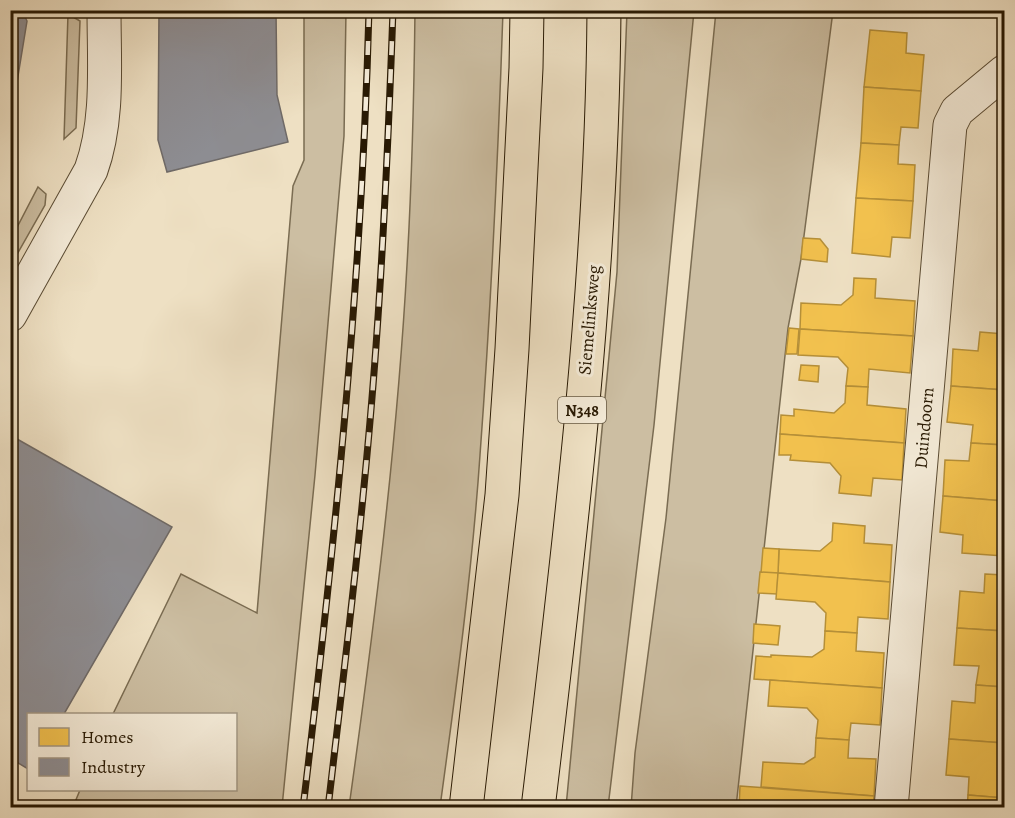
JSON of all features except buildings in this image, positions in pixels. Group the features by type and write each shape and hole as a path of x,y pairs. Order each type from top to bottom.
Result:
{"main road":[{"path":"466,807 502,495 526,80 527,10"},
{"name":"Siemelinksweg","path":"538,807 573,518 597,225 604,10"}],"street":[{"path":"10,315 91,170 99,150 104,94 104,10"},
{"name":"Duindoorn","path":"891,807 950,125 957,111 1005,72"}],"shaded area":[{"path":"304,11 346,11 344,136 315,475 282,807 73,807 80,791 237,791 237,713 113,713 181,574 257,613 293,186 304,160"},
{"path":"415,11 503,11 491,288 477,499 463,631 440,807 349,807 376,605 403,333 410,201"},
{"path":"627,11 694,11 654,425 608,807 566,807 617,272"},
{"path":"716,11 833,11 801,259 788,328 736,807 631,808 635,753 666,518"},
{"path":"68,14 80,21 76,128 64,139"},
{"path":"38,187 46,194 45,205 11,265 11,239"}],"railway":[{"path":"303,808 326,609 345,410 360,210 369,10"},
{"path":"328,808 355,577 372,404 384,221 393,10"}]}
